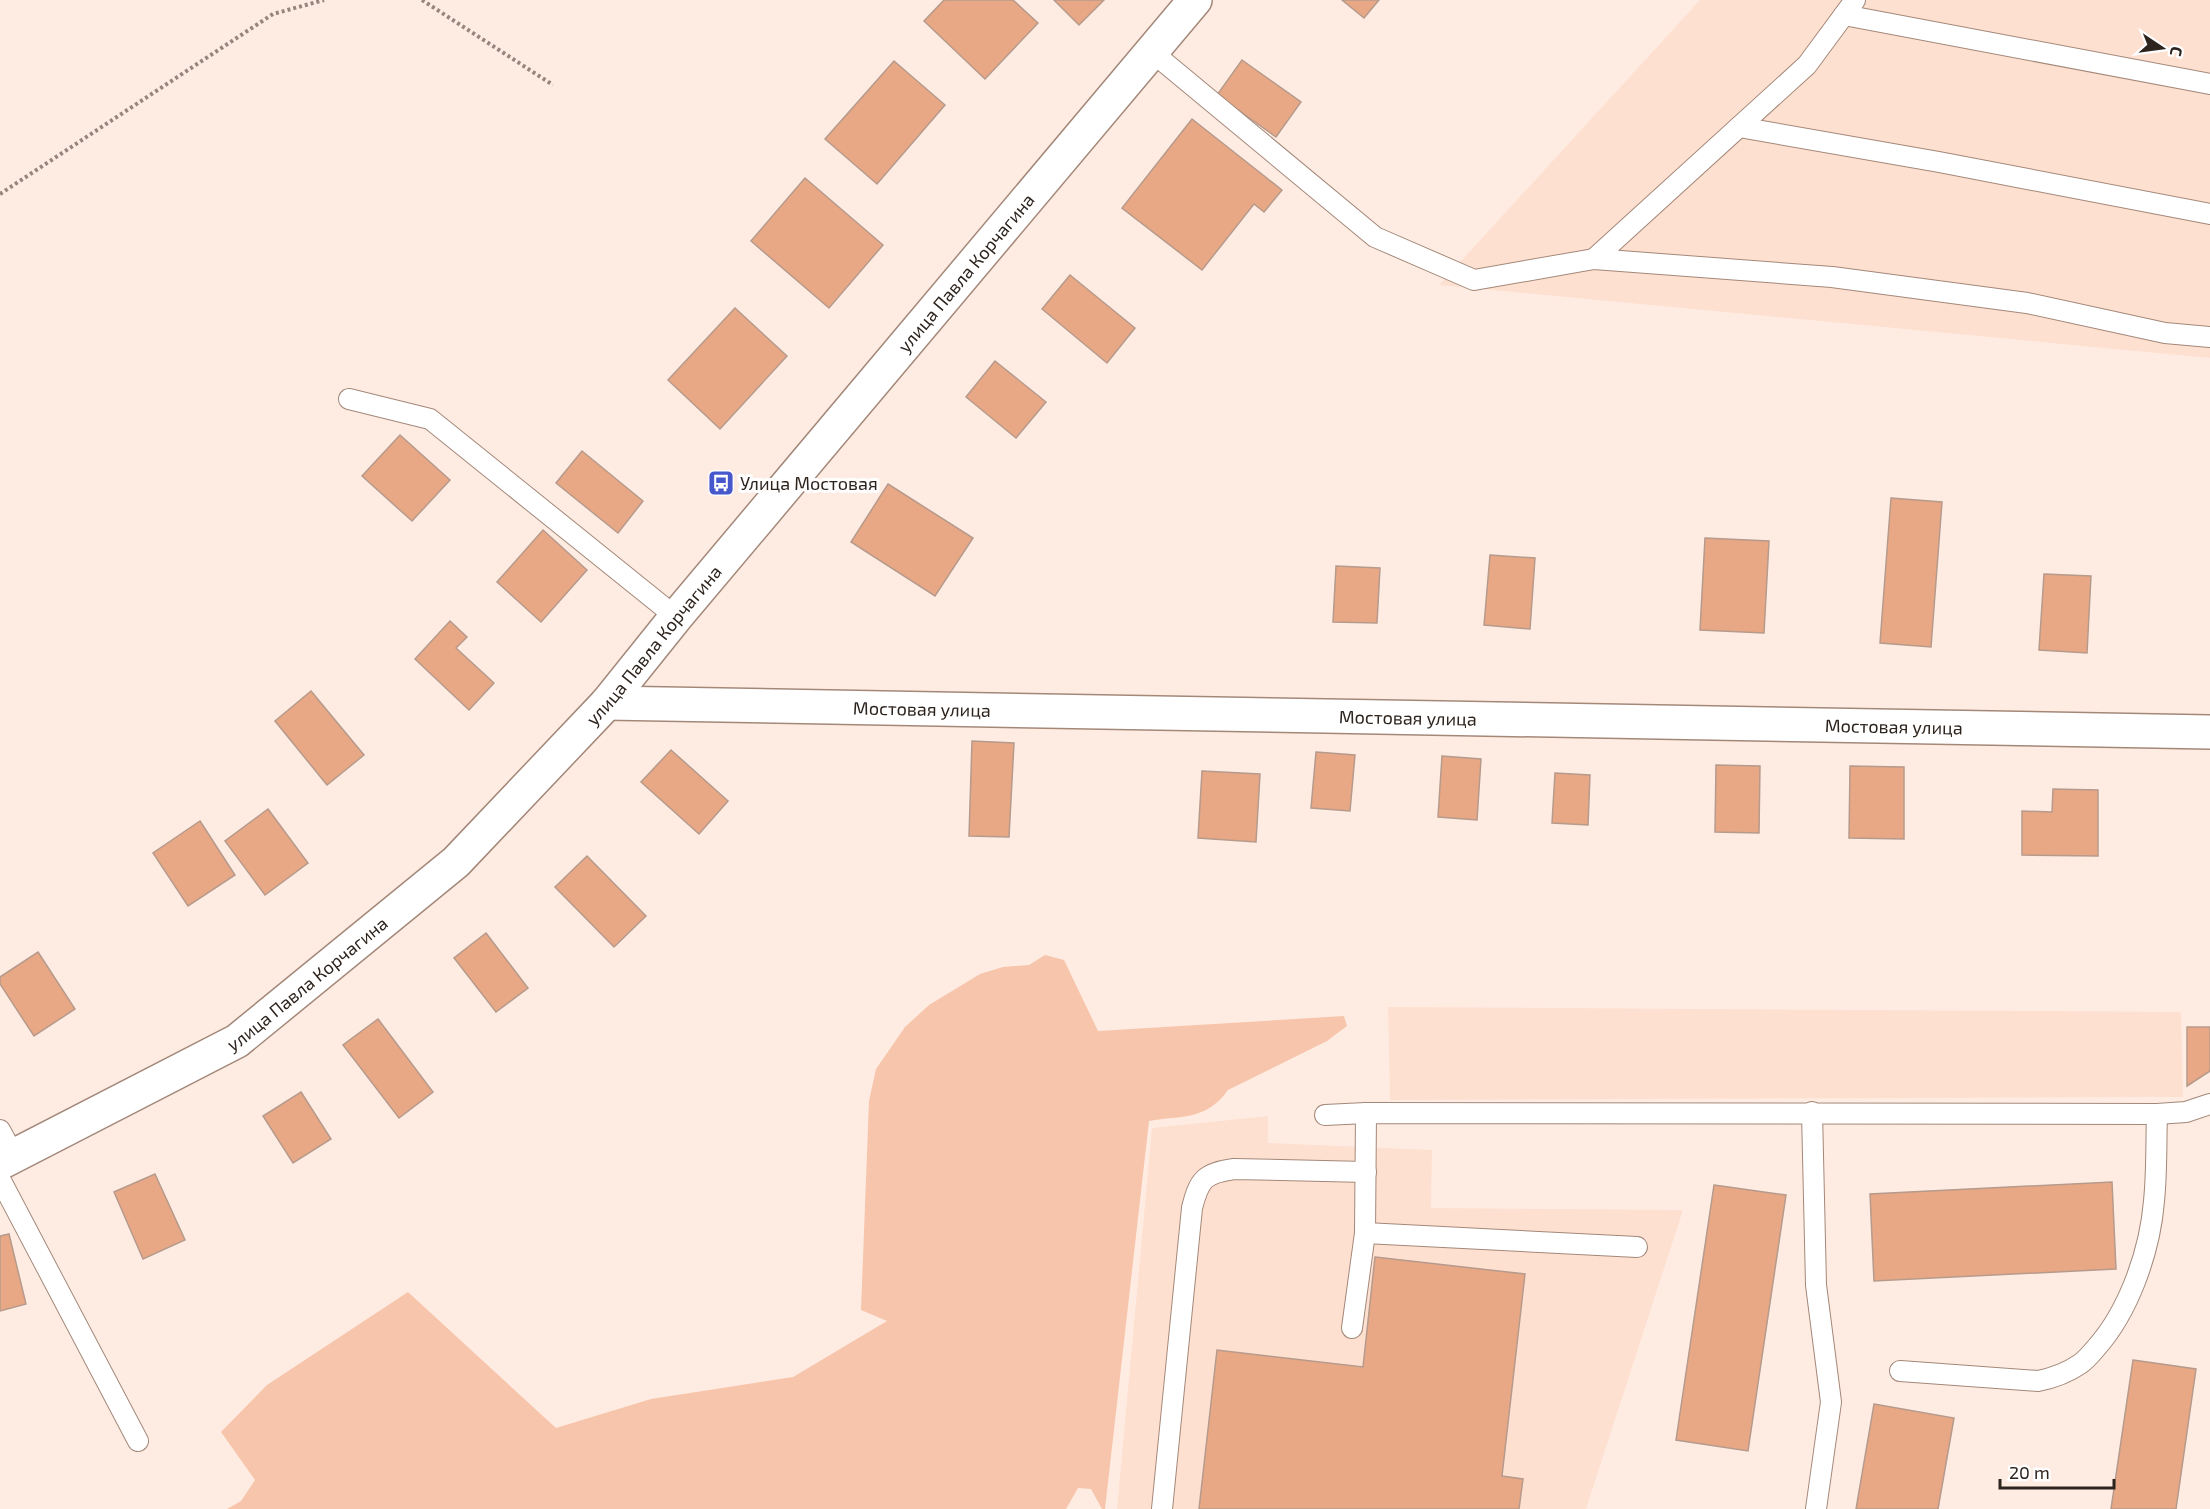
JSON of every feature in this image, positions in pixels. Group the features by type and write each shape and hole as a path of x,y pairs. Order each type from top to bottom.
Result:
{"main road":[{"name":"улица Павла Корчагина","path":"4,1157 237,1041 456,862 607,703 676,617 1195,0"},
{"name":"Мостовая улица","path":"607,703 2210,732"}],"lane":[{"path":"1594,259 1807,65 1849,8 2210,84"},
{"path":"1152,52 1375,237 1474,280 1594,259 1832,278 2027,303 2164,333 2210,338"},
{"path":"1739,127 1939,162 2210,214"},
{"path":"349,399 430,419 676,617"},
{"path":"1325,1115 1812,1112 2157,1114 2187,1112 2210,1104"},
{"path":"1812,1112 1816,1285 1832,1402 1816,1509"},
{"path":"1352,1328 1365,1233 1366,1113"},
{"path":"1899,1371 2038,1382 2059,1376 2082,1363 2117,1322 2127,1303 2142,1256 2154,1202 2157,1114"},
{"path":"4,1157 138,1441"},
{"path":"1162,1509 1192,1208 1202,1181 1218,1173 1234,1169 1366,1172"},
{"path":"1365,1233 1636,1246"}],"path":[{"path":"0,194 273,14 324,0"},
{"path":"422,0 553,85"}],"shaded area":[{"path":"1700,0 2210,0 2210,358 1439,285"},
{"path":"1045,955 1064,960 1098,1031 1344,1016 1347,1026 1327,1041 1228,1090 1220,1100 1202,1112 1149,1121 1105,1509 1102,1509 1091,1489 1078,1488 1066,1509 227,1509 241,1501 255,1480 221,1432 267,1385 408,1292 556,1428 651,1399 793,1377 887,1321 861,1310 869,1101 876,1069 905,1027 929,1005 980,974 1003,967 1029,965"},
{"path":"1388,1007 2181,1012 2183,1097 1390,1100"},
{"path":"1268,1116 1268,1143 1432,1150 1431,1208 1683,1210 1586,1509 1117,1509 1152,1128"}],"building":[{"path":"944,0 1013,0 1038,23 985,79 924,21"},
{"path":"1054,0 1104,0 1079,25"},
{"path":"1342,0 1379,0 1364,18"},
{"path":"1242,60 1301,102 1276,137 1217,95"},
{"path":"894,61 945,105 877,184 825,139"},
{"path":"1192,119 1282,190 1264,212 1254,204 1202,270 1122,208"},
{"path":"805,178 883,245 829,308 751,241"},
{"path":"1070,275 1135,328 1107,363 1042,309"},
{"path":"735,308 787,356 720,429 668,380"},
{"path":"995,361 1046,402 1016,438 966,397"},
{"path":"400,435 450,480 412,521 362,476"},
{"path":"582,451 643,501 618,533 556,483"},
{"path":"888,484 973,538 935,596 851,542"},
{"path":"1891,498 1942,502 1931,647 1880,643"},
{"path":"543,530 587,570 541,622 497,582"},
{"path":"1705,538 1769,541 1764,633 1700,630"},
{"path":"1490,555 1535,558 1530,629 1484,625"},
{"path":"1336,566 1380,568 1377,623 1333,622"},
{"path":"2044,574 2091,576 2087,653 2039,650"},
{"path":"450,621 467,637 456,648 494,683 469,710 415,659"},
{"path":"311,691 364,755 327,785 275,721"},
{"path":"972,741 1014,743 1009,837 969,836"},
{"path":"671,750 728,801 699,834 641,782"},
{"path":"1316,752 1355,755 1350,811 1311,808"},
{"path":"1442,756 1481,759 1477,820 1438,817"},
{"path":"1716,765 1760,766 1759,833 1715,832"},
{"path":"1850,766 1904,767 1904,839 1849,838"},
{"path":"1202,771 1260,774 1256,842 1198,838"},
{"path":"1555,773 1590,775 1588,825 1552,823"},
{"path":"2053,789 2098,790 2098,856 2022,855 2022,811 2052,812"},
{"path":"268,809 308,863 265,895 225,841"},
{"path":"200,821 235,875 188,906 153,853"},
{"path":"587,856 646,916 614,947 555,887"},
{"path":"486,933 528,988 496,1012 454,958"},
{"path":"38,952 75,1009 34,1036 0,984 0,977"},
{"path":"378,1019 433,1092 399,1118 343,1045"},
{"path":"2187,1027 2210,1027 2210,1071 2187,1086"},
{"path":"301,1092 331,1139 293,1163 263,1116"},
{"path":"155,1174 185,1240 143,1259 114,1192"},
{"path":"2112,1182 2116,1269 1874,1281 1870,1194"},
{"path":"1714,1185 1786,1195 1748,1451 1676,1440"},
{"path":"9,1234 26,1304 0,1311 0,1236"},
{"path":"1375,1257 1525,1274 1502,1476 1523,1479 1519,1509 1199,1509 1217,1350 1363,1367"},
{"path":"2133,1360 2196,1369 2176,1509 2111,1509"},
{"path":"1874,1404 1954,1418 1938,1509 1856,1509"}],"place":[{"name":"Улица Мостовая","path":"721,483"}]}
